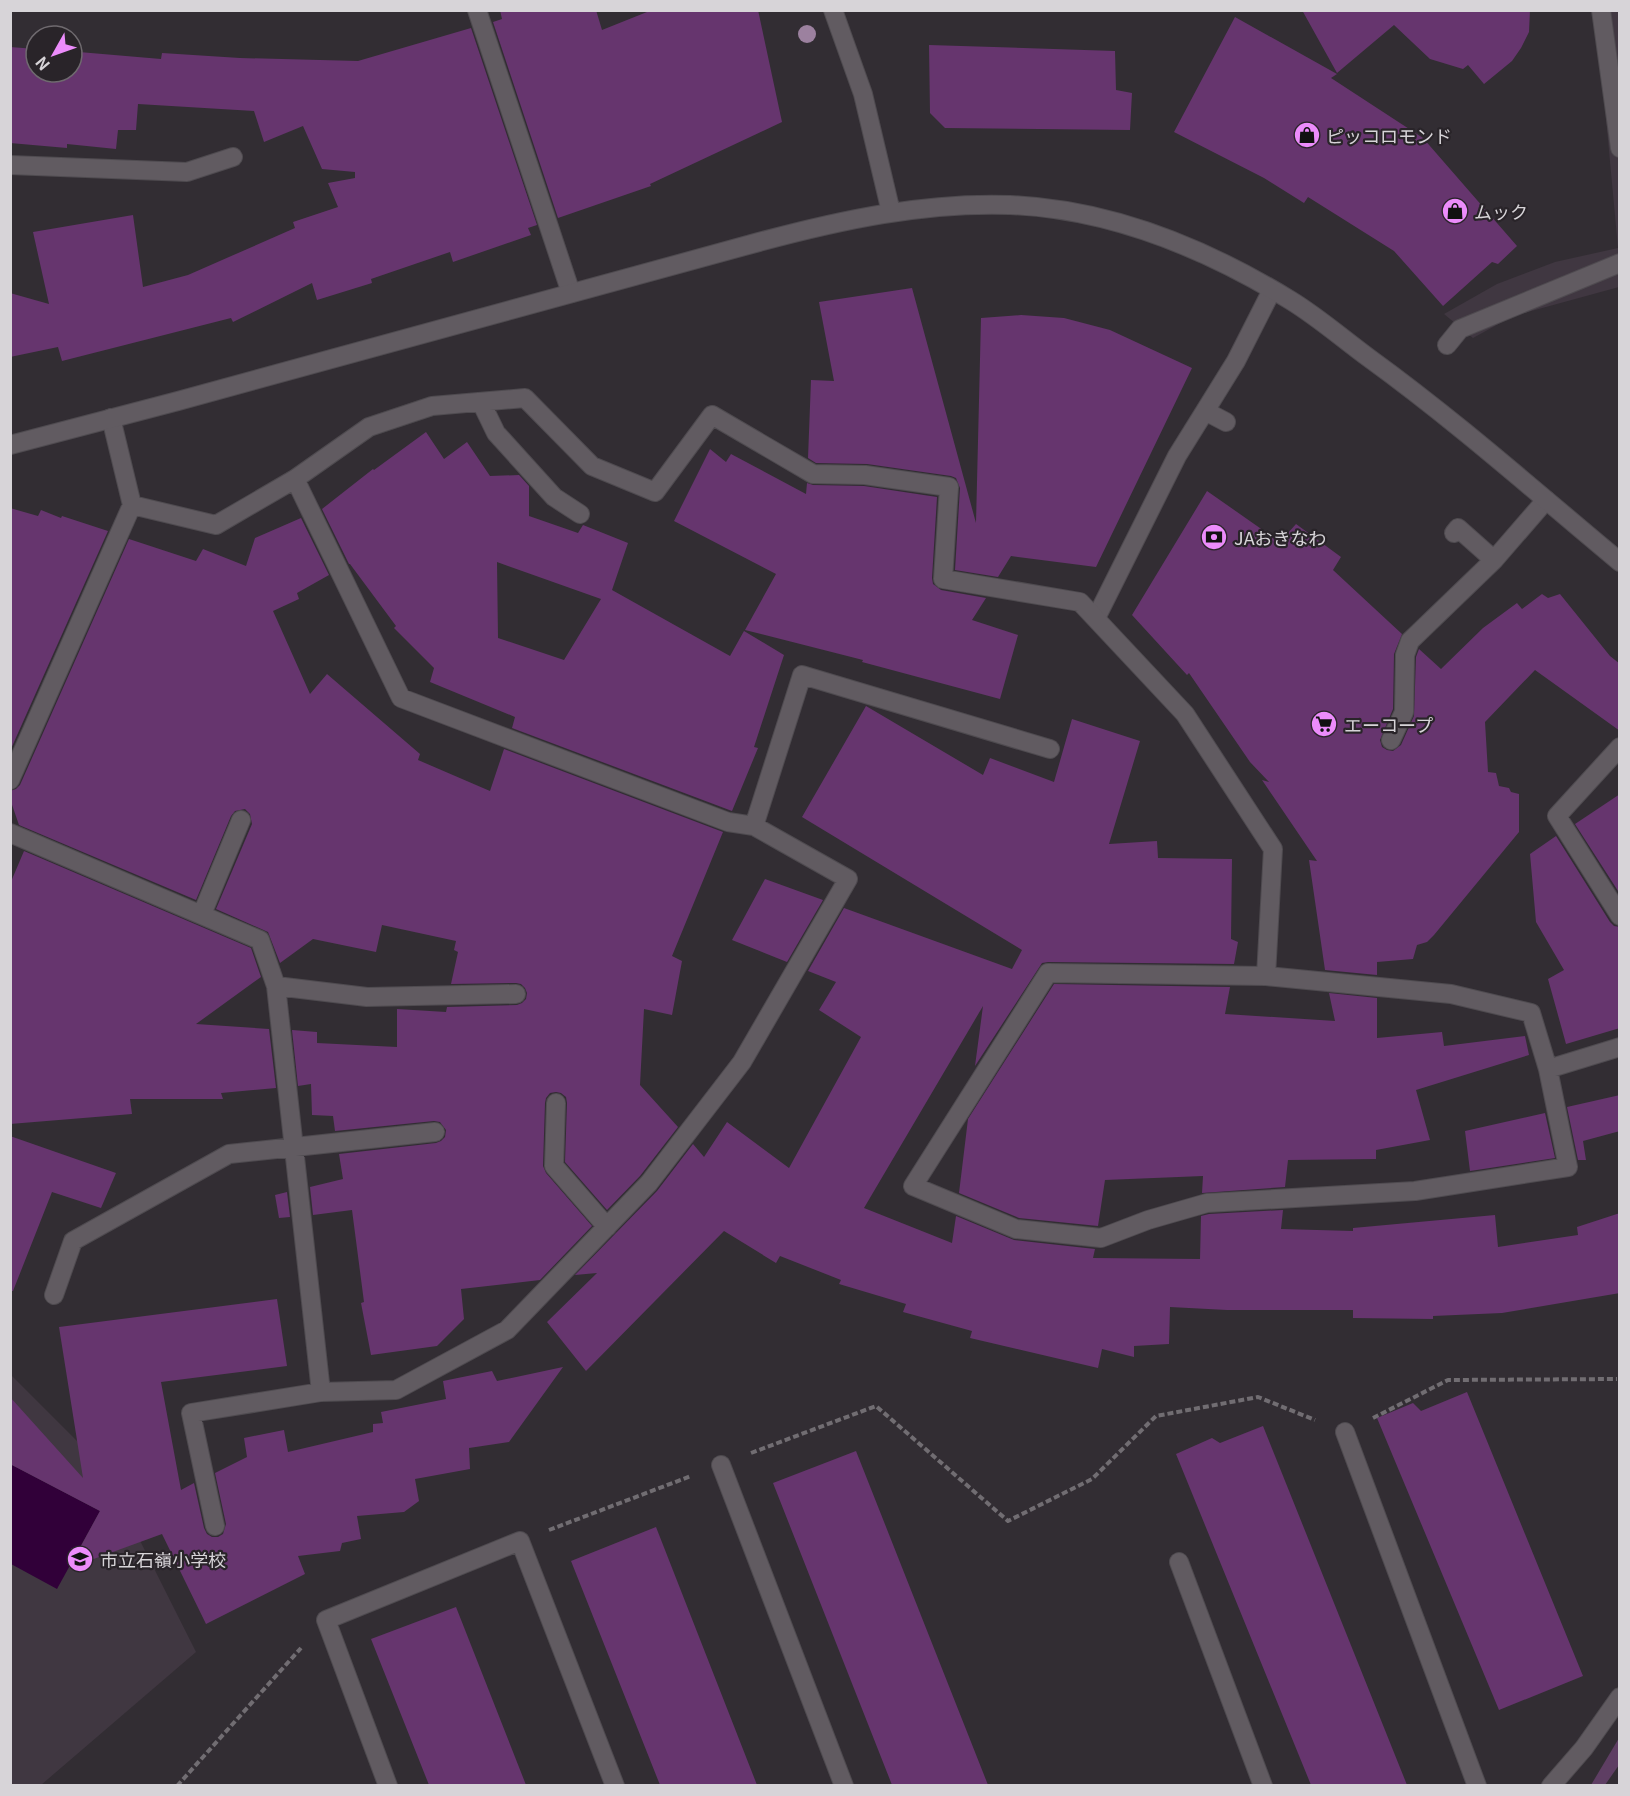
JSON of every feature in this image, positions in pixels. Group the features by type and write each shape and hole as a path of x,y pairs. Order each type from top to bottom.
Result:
{"street":[{"path":"477,10 571,293"},
{"path":"833,10 863,94 891,212"},
{"path":"1601,10 1620,148"},
{"path":"10,165 187,172 233,157"},
{"path":"10,445 838,222 891,212 930,208 1010,205 1088,214 1138,227 1193,249 1291,300 1423,397 1620,562"},
{"path":"1447,345 1460,329 1620,263"},
{"path":"1095,618 1177,456 1236,361 1272,290"},
{"path":"132,505 216,525 296,479 369,427 432,406 525,399 592,466 655,492 712,415 813,474 865,475 949,487 944,579 1080,602 1185,714 1273,849 1266,976"},
{"path":"481,402 496,433 554,497 580,514"},
{"path":"1205,411 1226,422"},
{"path":"10,780 132,505 111,418"},
{"path":"215,1526 191,1413 321,1392 396,1390 507,1330 649,1183 742,1062 848,879 754,826 728,822 401,698 296,479"},
{"path":"1391,740 1404,712 1405,655 1410,641 1494,560 1546,500"},
{"path":"1454,533 1458,528 1494,560"},
{"path":"754,826 802,675 1050,749"},
{"path":"1620,747 1557,816 1620,916"},
{"path":"202,914 241,820"},
{"path":"10,833 260,940 276,986 321,1392"},
{"path":"1047,973 1266,976 1451,994 1531,1013 1548,1069 1568,1167 1415,1191 1207,1203 1148,1220 1101,1238 1016,1229 914,1186 1047,973"},
{"path":"276,986 367,998 516,994"},
{"path":"1548,1069 1620,1047"},
{"path":"556,1103 554,1166 607,1227"},
{"path":"54,1295 72,1241 229,1154 435,1132"},
{"path":"1345,1432 1477,1785"},
{"path":"721,1465 844,1785"},
{"path":"388,1785 326,1620 520,1541 615,1785"},
{"path":"1179,1562 1263,1785"},
{"path":"1551,1785 1584,1748 1620,1697"}],"path":[{"path":"520,1541 876,1406 1008,1521 1092,1479 1156,1416 1258,1396 1345,1432 1448,1380 1617,1379"},
{"path":"177,1785 326,1620"}],"shaded area":[{"path":"1594,11 1619,11 1619,287 1513,316 1473,338 1444,314 1497,284 1555,262 1618,248 1597,21"},
{"name":"市立石嶺小学校","path":"10,1374 103,1467 196,1652 41,1785 11,1785"},
{"path":"10,1464 100,1511 57,1589 11,1564"},
{"path":"1619,1738 1619,1765 1605,1785 1591,1785"}],"building":[{"path":"500,10 596,10 602,30 652,10 758,10 782,122 650,184 651,186 558,218 493,22 502,19"},
{"path":"1302,10 1530,10 1529,32 1512,61 1484,84 1468,65 1463,69 1430,59 1394,25 1337,73"},
{"path":"1235,17 1337,74 1331,78 1423,138 1517,246 1498,264 1492,262 1443,306 1394,251 1308,197 1304,203 1264,178 1174,132"},
{"path":"471,28 537,225 528,228 531,235 453,262 450,252 371,279 372,283 317,300 312,283 233,322 231,318 62,361 58,347 10,357 10,293 49,304 33,232 133,215 143,287 188,275 295,228 293,222 338,207 328,183 355,178 355,172 322,169 303,126 264,142 254,111 138,104 136,130 118,130 116,149 67,144 67,148 10,143 10,47 24,48 24,84 84,84 84,52 161,59 162,53 240,58 358,61"},
{"path":"929,45 1115,51 1116,90 1132,93 1130,130 945,128 930,113"},
{"path":"912,288 976,523 981,318 1021,315 1064,318 1110,330 1192,368 1096,567 1011,556 998,577 955,570 960,488 956,478 867,464 816,463 808,458 811,380 834,381 819,302"},
{"path":"426,432 444,459 467,442 490,476 519,475 529,486 529,516 578,533 583,525 628,543 612,590 730,656 744,631 784,655 754,747 758,748 732,811 512,728 515,717 430,682 434,668 394,628 396,626 349,564 322,509","holes":["497,562 601,599 564,660 498,638"]},
{"path":"710,449 726,462 731,454 806,494 807,483 864,486 937,497 933,584 941,590 986,598 972,620 1018,635 1000,699 862,662 863,660 745,630 776,574 674,521"},
{"name":"エーコープ","path":"1207,491 1280,542 1296,524 1341,557 1333,570 1402,634 1394,654 1393,709 1380,740 1382,747 1387,750 1393,751 1401,745 1414,716 1416,657 1419,649 1441,669 1483,628 1517,603 1522,609 1542,594 1548,598 1560,594 1610,656 1620,664 1620,731 1535,670 1485,722 1488,772 1496,773 1499,786 1509,788 1511,792 1519,794 1519,832 1434,935 1427,942 1417,945 1413,959 1377,962 1377,975 1325,970 1309,860 1317,861 1262,780 1269,782 1250,762 1189,673 1187,675 1132,615"},
{"path":"10,508 38,516 41,510 108,531 10,751"},
{"path":"301,518 329,575 297,593 299,599 273,611 310,694 327,674 420,754 418,760 490,791 504,749 723,832 672,956 682,961 672,1015 644,1009 640,1085 678,1127 640,1176 607,1210 565,1162 566,1097 561,1093 550,1093 545,1103 543,1166 546,1173 592,1226 540,1280 461,1289 464,1319 437,1346 371,1355 361,1303 364,1302 352,1210 313,1215 310,1187 343,1179 339,1154 436,1143 445,1137 446,1130 440,1122 434,1121 335,1131 333,1116 312,1115 311,1084 298,1086 292,1030 317,1032 317,1043 397,1047 397,1009 446,1012 447,1007 517,1005 526,999 525,988 516,983 451,984 458,952 454,950 456,941 382,925 376,952 313,939 280,963 268,932 216,909 252,824 250,814 245,809 235,811 231,816 196,900 19,825 10,799 10,791 20,785 129,539 196,561 203,549 246,566 255,538"},
{"path":"866,706 983,775 990,758 1054,782 1072,719 1140,741 1109,844 1157,841 1158,858 1232,859 1231,939 1238,942 1234,964 1042,963 975,1066 983,1006 864,1208 952,1243 956,1216 1014,1240 1095,1249 1093,1258 1200,1259 1201,1216 1209,1214 1283,1210 1281,1229 1353,1231 1353,1228 1495,1215 1498,1247 1578,1235 1577,1227 1620,1213 1620,1293 1502,1313 1433,1316 1433,1319 1353,1318 1353,1310 1227,1310 1170,1307 1169,1344 1134,1346 1134,1357 1102,1349 1098,1368 970,1338 972,1331 903,1312 906,1304 839,1284 841,1280 780,1256 776,1263 724,1231 586,1371 547,1322 597,1273 575,1275 657,1191 693,1144 704,1157 727,1122 789,1168 861,1037 819,1010 836,982 808,971 844,908 1012,969 1022,950 802,817"},
{"path":"1620,794 1620,894 1575,824"},
{"path":"1556,836 1610,922 1620,927 1620,1028 1566,1044 1548,979 1564,970 1536,922 1530,854"},
{"path":"24,851 251,948 261,977 196,1024 269,1029 276,1088 221,1093 223,1099 130,1099 132,1114 10,1124 10,884"},
{"path":"765,879 823,900 787,962 732,940"},
{"path":"1054,984 1230,987 1225,1014 1335,1021 1329,993 1377,998 1377,1038 1442,1032 1444,1046 1525,1036 1529,1055 1416,1090 1430,1140 1376,1150 1376,1159 1288,1160 1285,1187 1202,1193 1203,1176 1105,1180 1098,1226 1019,1218 959,1193 968,1119"},
{"path":"1620,1095 1620,1131 1583,1141 1586,1160 1578,1160 1567,1107"},
{"path":"1545,1113 1555,1158 1470,1171 1465,1131"},
{"path":"10,1136 116,1173 101,1208 52,1192 13,1291 10,1291"},
{"path":"287,1192 290,1217 279,1218 275,1195"},
{"path":"277,1299 287,1366 161,1382 181,1490 194,1483 204,1528 212,1537 223,1534 226,1524 215,1473 247,1457 244,1438 284,1430 288,1452 373,1432 373,1424 383,1423 381,1412 446,1399 443,1381 492,1371 497,1381 563,1367 509,1442 469,1448 470,1469 415,1479 419,1501 404,1512 357,1516 361,1539 342,1543 340,1551 298,1556 305,1574 206,1624 162,1534 69,1568 100,1511 10,1464 10,1397 83,1478 59,1327"},
{"path":"1467,1392 1583,1676 1499,1710 1377,1418 1413,1403 1421,1411"},
{"path":"1263,1426 1407,1785 1311,1785 1176,1454 1212,1438 1220,1443"},
{"path":"856,1451 988,1785 892,1785 773,1483"},
{"path":"656,1527 757,1785 660,1785 571,1561"},
{"path":"456,1607 526,1785 429,1785 371,1639"}],"place":[{"name":"ピッコロモンド","path":"1307,135"},
{"name":"ムック","path":"1455,211"},
{"name":"JAおきなわ","path":"1214,537"},
{"name":"エーコープ","path":"1324,724"},
{"name":"市立石嶺小学校","path":"80,1559"}]}
